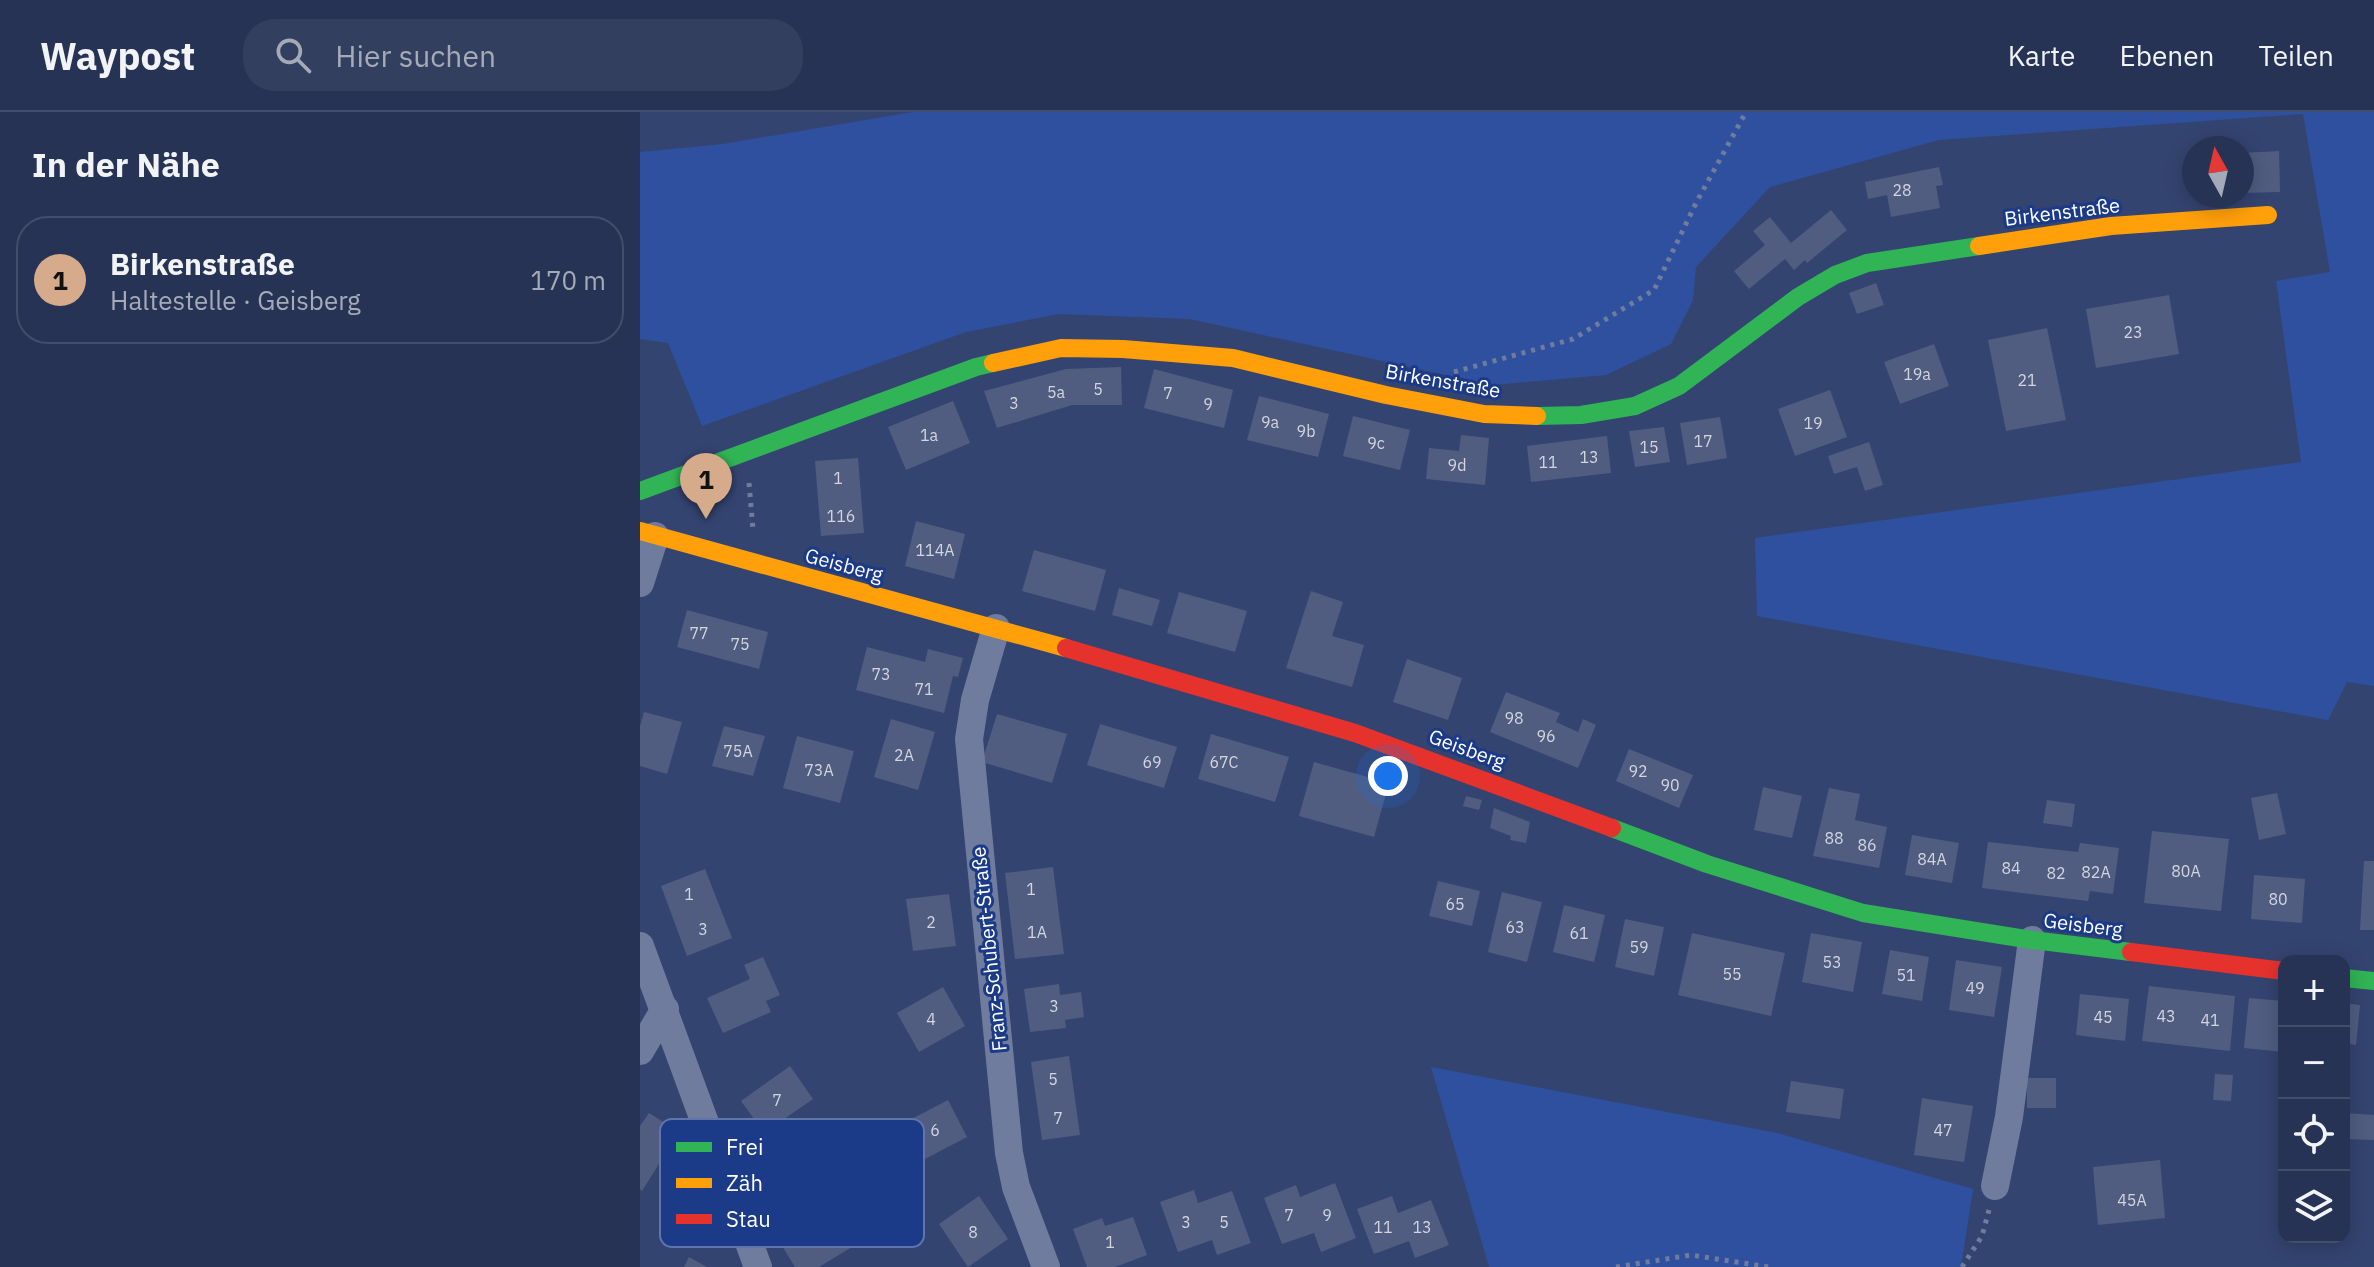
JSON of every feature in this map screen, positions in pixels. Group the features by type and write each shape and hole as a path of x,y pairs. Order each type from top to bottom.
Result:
{"street":[{"name":"Birkenstraße","path":"640,491 976,367 1061,348 1123,349 1233,358 1386,395 1484,414 1581,415 1635,406 1679,386 1798,297 1835,275 1867,263 2111,226 2268,215"},
{"name":"Geisberg","path":"648,534 996,628 1355,733 1707,864 1863,913 2032,940 2278,970"},
{"path":"640,583 648,534"},
{"name":"Franz-Schubert-Straße","path":"996,628 975,700 969,739 974,811 1009,1153 1016,1187 1046,1267"},
{"path":"1995,1186 2009,1117 2032,940"},
{"path":"640,946 705,1119"},
{"path":"2350,979 2374,981"},
{"path":"640,1051 665,1009"},
{"path":"751,1247 758,1267"}],"path":[{"path":"1444,375 1573,339 1654,290 1696,203 1746,112"},
{"path":"746,451 757,564"},
{"path":"1962,1267 1982,1236 1995,1186"},
{"path":"1616,1267 1691,1255 1769,1267"}],"shaded area":[{"path":"913,112 2374,112 2374,686 2347,682 2328,720 1757,616 1755,538 2301,462 2276,281 2330,272 2303,114 1939,140 1770,187 1696,267 1693,300 1671,344 1606,375 1492,385 1190,319 1059,314 966,332 702,426 668,343 640,339 640,152 723,144"},
{"path":"1431,1067 1777,1133 1973,1189 1961,1267 1489,1267"}],"building":[{"path":"2279,151 2280,192 2254,193 2254,152"},
{"path":"1939,167 1943,185 1936,186 1940,208 1891,217 1887,195 1868,199 1865,182"},
{"path":"1831,210 1847,230 1807,263 1805,260 1794,270 1785,259 1749,289 1734,271 1765,245 1753,231 1770,217 1791,243"},
{"path":"1876,283 1884,305 1857,314 1849,293"},
{"path":"2169,295 2179,354 2096,368 2086,309"},
{"path":"2047,328 2066,420 2006,431 1988,340"},
{"path":"1934,344 1949,386 1900,404 1884,362"},
{"path":"1121,367 1122,405 1072,405 997,428 984,391 1066,369"},
{"path":"1154,369 1233,390 1224,428 1144,408"},
{"path":"1830,390 1847,437 1795,456 1778,409"},
{"path":"1259,396 1329,414 1318,457 1247,440"},
{"path":"953,401 970,443 906,470 888,427"},
{"path":"1353,416 1410,430 1400,470 1343,456"},
{"path":"1720,417 1727,458 1687,465 1680,423"},
{"path":"1664,427 1670,462 1635,467 1629,431"},
{"path":"1461,435 1489,438 1485,485 1426,479 1429,448 1459,451"},
{"path":"1607,436 1611,473 1531,482 1527,446"},
{"path":"1869,442 1883,485 1865,491 1857,467 1834,474 1828,456"},
{"path":"858,458 864,533 821,536 815,461"},
{"path":"916,521 965,534 954,579 905,566"},
{"path":"1034,550 1106,570 1095,611 1022,591"},
{"path":"1119,588 1160,600 1152,626 1112,615"},
{"path":"1311,591 1343,602 1332,636 1364,645 1352,687 1286,668"},
{"path":"1179,592 1247,611 1235,652 1167,633"},
{"path":"687,610 768,632 759,669 677,647"},
{"path":"867,647 925,662 928,649 963,658 958,677 953,676 944,713 856,690"},
{"path":"1407,659 1462,678 1448,720 1393,702"},
{"path":"1506,692 1560,713 1556,722 1578,732 1583,719 1596,725 1578,768 1490,732"},
{"path":"644,712 682,722 667,774 640,766 640,726"},
{"path":"997,714 1067,734 1052,783 982,762"},
{"path":"891,719 935,732 918,790 874,777"},
{"path":"1100,724 1177,747 1164,788 1087,765"},
{"path":"724,726 765,736 753,776 712,766"},
{"path":"1211,734 1289,757 1275,802 1198,779"},
{"path":"797,736 854,751 840,803 783,788"},
{"path":"1629,749 1693,775 1679,808 1616,781"},
{"path":"1314,762 1389,783 1374,837 1299,816"},
{"path":"1763,787 1802,796 1792,838 1754,830"},
{"path":"1829,788 1860,794 1855,820 1887,827 1879,868 1813,856"},
{"path":"2277,793 2286,834 2259,840 2251,798"},
{"path":"1466,796 1482,800 1479,810 1463,806"},
{"path":"2047,800 2075,804 2072,827 2043,823"},
{"path":"1494,808 1530,822 1526,843 1510,840 1511,836 1490,828"},
{"path":"2152,831 2229,839 2221,911 2144,903"},
{"path":"1912,835 1959,843 1952,883 1905,875"},
{"path":"1988,842 2078,852 2080,843 2119,848 2113,894 2090,891 2088,901 1982,888"},
{"path":"2364,861 2374,861 2374,930 2360,930"},
{"path":"1053,867 1064,954 1015,959 1005,873"},
{"path":"705,869 732,938 687,956 661,886"},
{"path":"2254,875 2305,879 2302,923 2251,919"},
{"path":"1438,881 1480,891 1472,926 1429,916"},
{"path":"1502,892 1542,902 1527,962 1488,952"},
{"path":"949,894 956,946 913,951 906,899"},
{"path":"1564,905 1605,915 1594,962 1553,952"},
{"path":"1625,919 1664,927 1654,976 1615,967"},
{"path":"1692,933 1785,953 1771,1016 1678,995"},
{"path":"1811,933 1862,942 1853,992 1802,982"},
{"path":"1890,950 1929,957 1922,1001 1882,994"},
{"path":"763,957 780,995 766,1001 771,1012 723,1033 707,998 750,979 744,965"},
{"path":"1956,960 2002,967 1994,1017 1949,1010"},
{"path":"1059,984 1060,995 1081,992 1084,1017 1065,1020 1066,1028 1030,1032 1024,989"},
{"path":"2149,986 2235,996 2230,1051 2142,1041"},
{"path":"943,987 965,1026 919,1052 897,1013"},
{"path":"2080,994 2129,999 2125,1041 2076,1035"},
{"path":"2249,998 2278,1000 2278,1051 2244,1048"},
{"path":"2350,1004 2360,1005 2356,1045 2350,1044"},
{"path":"1069,1056 1080,1135 1042,1140 1031,1062"},
{"path":"790,1066 813,1099 784,1119 754,1119 741,1101"},
{"path":"2215,1074 2233,1075 2231,1101 2213,1100"},
{"path":"2027,1078 2056,1078 2056,1108 2027,1108"},
{"path":"1791,1081 1844,1089 1840,1119 1786,1112"},
{"path":"1922,1098 1973,1106 1964,1162 1914,1155"},
{"path":"948,1100 967,1137 924,1159 924,1119 912,1119"},
{"path":"649,1113 660,1120 660,1162 642,1191 640,1189 640,1126"},
{"path":"2350,1113 2374,1115 2374,1140 2350,1139"},
{"path":"2160,1160 2165,1218 2098,1225 2093,1167"},
{"path":"1335,1183 1356,1238 1321,1252 1314,1233 1282,1244 1264,1198 1296,1185 1300,1197"},
{"path":"1194,1190 1198,1203 1232,1191 1251,1243 1217,1255 1212,1240 1178,1252 1160,1202"},
{"path":"979,1196 1008,1239 968,1267 939,1224"},
{"path":"1392,1196 1398,1213 1431,1200 1449,1245 1415,1258 1409,1241 1374,1254 1357,1209"},
{"path":"1133,1217 1147,1255 1115,1267 1087,1267 1073,1229 1102,1218 1105,1226"},
{"path":"783,1247 852,1247 819,1267 795,1267"},
{"path":"689,1257 707,1267 684,1267"}],"traffic: fast":[{"path":"1537,416 1581,415 1635,406 1679,386 1798,297 1835,275 1867,263 1979,246"},
{"path":"640,491 993,363"},
{"path":"1612,828 1707,864 1863,913 2131,952"},
{"path":"2350,979 2374,981"}],"traffic: slow":[{"path":"1979,246 2111,226 2268,215"},
{"path":"993,363 1061,348 1123,349 1233,358 1386,395 1484,414 1537,416"},
{"path":"640,531 1066,648"}],"traffic: jam":[{"path":"1066,648 1355,733 1612,828"},
{"path":"2131,952 2278,970"}],"place":[{"name":"Birkenstraße","path":"706,519"}]}
